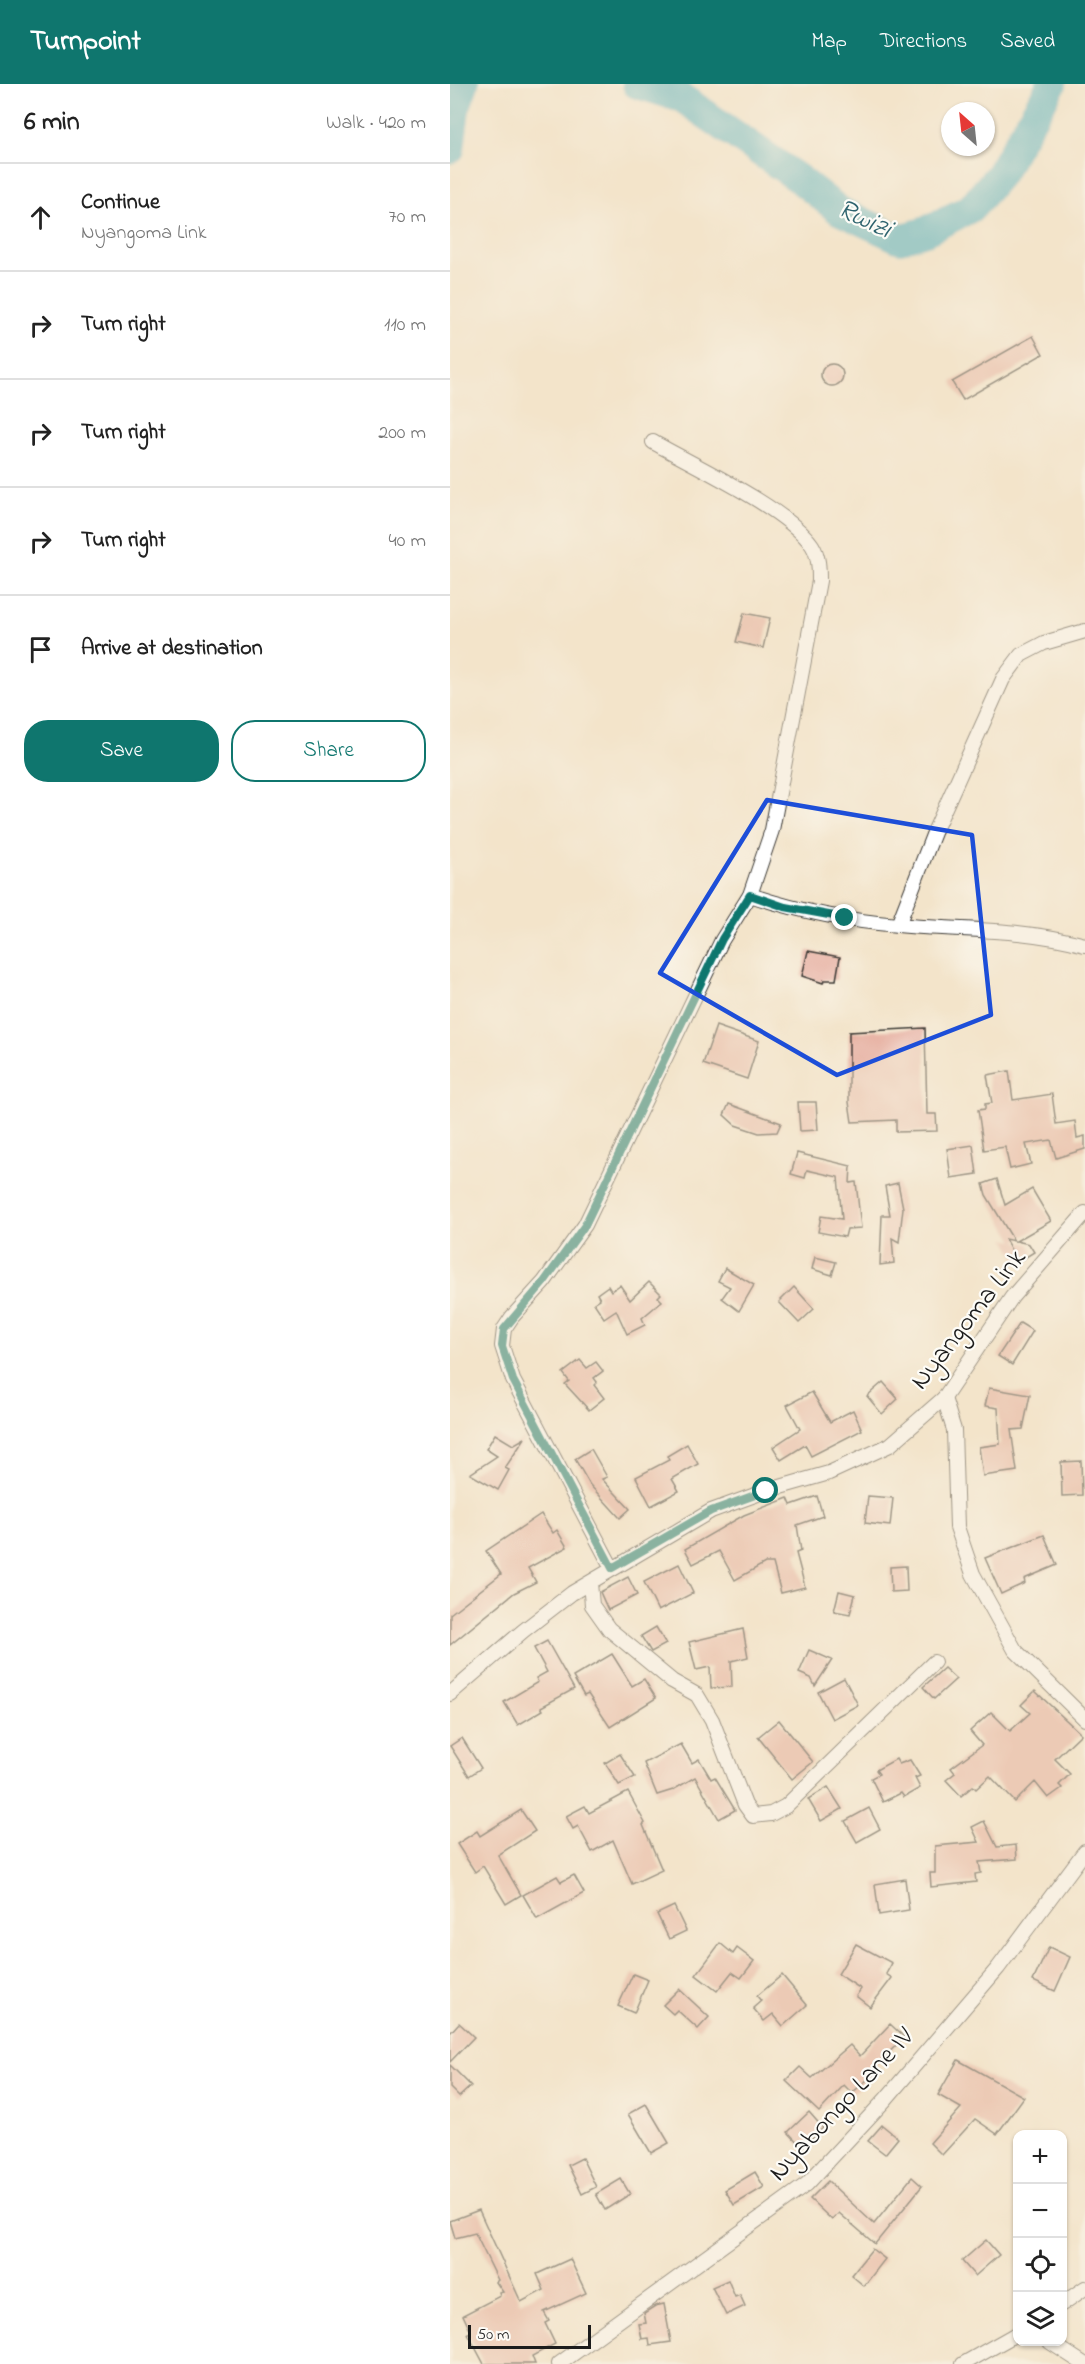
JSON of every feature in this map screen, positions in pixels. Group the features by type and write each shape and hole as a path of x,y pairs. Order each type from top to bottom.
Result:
{"street":[{"path":"612,1568 513,1380 502,1346 504,1329 544,1282 585,1225 722,939 750,895 772,830 819,581 818,561 813,547 794,525 653,442"},
{"path":"898,925 935,830 1003,680 1021,655 1044,643 1085,631"},
{"path":"750,895 785,907 898,925 976,928 1055,936 1085,945"},
{"name":"Nyangoma Link","path":"450,1694 523,1630 590,1583 711,1511 861,1461 890,1445 944,1398 1012,1298 1085,1213"},
{"path":"944,1398 954,1431 957,1527 973,1574 1015,1650 1085,1719"},
{"path":"590,1583 592,1605 609,1629 663,1674 697,1695 712,1720 745,1805 753,1816 771,1814 786,1806 934,1662"},
{"name":"Nyabongo Lane IV","path":"559,2364 807,2184 885,2100 998,1968 1085,1851"},
{"path":"1067,2301 1085,2288"},
{"path":"963,2364 1013,2335"},
{"path":"1056,2346 1084,2364"}],"highlighted area":[{"path":"767,800 972,835 991,1015 837,1075 660,973"}],"building":[{"path":"1033,336 1043,354 963,400 952,382"},
{"path":"832,364 840,367 843,375 840,383 832,386 824,383 821,375 824,367"},
{"path":"744,613 770,618 763,648 736,642"},
{"path":"808,951 840,957 836,980 824,980 823,983 802,976"},
{"path":"716,1026 759,1041 747,1079 703,1064"},
{"path":"925,1028 927,1114 936,1114 937,1131 896,1132 896,1120 852,1122 849,1102 849,1032"},
{"path":"1009,1071 1013,1100 1052,1094 1056,1124 1075,1121 1077,1138 1085,1136 1085,1149 1056,1158 1051,1140 1026,1144 1031,1164 1010,1169 1005,1147 984,1150 978,1110 985,1109 985,1104 992,1103 987,1075"},
{"path":"798,1102 816,1102 818,1130 800,1131"},
{"path":"729,1104 781,1123 777,1132 759,1133 735,1125 724,1115"},
{"path":"973,1145 977,1174 951,1178 947,1149"},
{"path":"797,1153 851,1166 850,1183 856,1182 861,1228 847,1229 845,1237 818,1232 821,1216 842,1219 838,1177 807,1170 805,1178 791,1174"},
{"path":"997,1179 1005,1205 1032,1189 1051,1221 1016,1241 1029,1244 1034,1252 1018,1262 1005,1239 1014,1241 986,1195 983,1184"},
{"path":"898,1183 903,1208 899,1242 892,1238 894,1263 880,1265 882,1215 890,1215 885,1186"},
{"path":"815,1257 836,1262 832,1275 812,1269"},
{"path":"725,1268 754,1285 739,1311 722,1298 730,1287 718,1281"},
{"path":"649,1282 661,1294 658,1297 662,1301 642,1318 645,1325 627,1334 616,1310 604,1318 594,1303 600,1299 597,1294 608,1286 611,1291 620,1285 630,1300"},
{"path":"794,1287 814,1309 799,1323 779,1302"},
{"path":"1020,1323 1033,1331 1012,1365 998,1356"},
{"path":"580,1360 587,1368 596,1362 603,1371 594,1378 597,1382 594,1385 604,1398 589,1410 565,1384 569,1381 563,1373"},
{"path":"883,1382 898,1399 882,1414 867,1396"},
{"path":"989,1388 1030,1395 1023,1429 1011,1430 1017,1471 983,1476 979,1447 1000,1444 998,1408 985,1406"},
{"path":"812,1392 830,1422 853,1410 862,1430 811,1456 805,1445 781,1460 773,1447 800,1429 787,1405"},
{"path":"495,1434 513,1445 525,1438 505,1468 509,1470 498,1490 470,1474 497,1456 486,1449"},
{"path":"687,1444 698,1464 672,1479 679,1491 651,1506 636,1477 669,1460 667,1456"},
{"path":"591,1449 607,1477 602,1479 630,1509 620,1518 590,1485 575,1459"},
{"path":"1081,1461 1082,1495 1062,1496 1061,1462"},
{"path":"817,1496 823,1516 797,1525 801,1551 796,1553 805,1587 781,1593 773,1563 765,1563 735,1580 719,1551 693,1564 685,1549 744,1515 788,1498 791,1505"},
{"path":"868,1496 893,1498 890,1526 865,1523"},
{"path":"541,1514 553,1533 557,1530 567,1547 528,1568 536,1582 514,1593 450,1645 450,1614 501,1574 486,1551"},
{"path":"1044,1535 1057,1565 1024,1579 1025,1583 1001,1594 985,1558"},
{"path":"679,1564 693,1593 658,1611 644,1582"},
{"path":"906,1566 907,1591 891,1592 890,1567"},
{"path":"628,1577 637,1595 608,1610 600,1592"},
{"path":"839,1591 855,1595 850,1614 834,1611"},
{"path":"656,1627 666,1644 651,1652 641,1636"},
{"path":"743,1629 748,1657 731,1661 732,1687 711,1688 710,1667 696,1670 689,1642"},
{"path":"547,1641 574,1689 541,1707 543,1710 518,1725 504,1702 538,1682 536,1678 547,1672 534,1648"},
{"path":"809,1650 832,1660 815,1686 811,1678 799,1673"},
{"path":"612,1654 632,1686 644,1679 656,1698 610,1727 588,1694 584,1696 573,1677"},
{"path":"944,1668 956,1679 934,1699 923,1687"},
{"path":"844,1678 858,1705 832,1719 818,1692"},
{"path":"1035,1691 1081,1734 1055,1759 1070,1774 1059,1785 1062,1788 1048,1798 1035,1782 1015,1802 990,1776 976,1789 973,1786 961,1796 946,1780 955,1773 951,1768 982,1745 970,1731 991,1712 1010,1731 1030,1713 1021,1705"},
{"path":"779,1720 813,1762 792,1779 758,1737"},
{"path":"462,1738 481,1768 469,1776 450,1746"},
{"path":"681,1744 692,1763 699,1759 711,1779 715,1777 735,1810 719,1819 695,1777 673,1790 657,1795 644,1763"},
{"path":"620,1754 635,1777 619,1785 605,1763"},
{"path":"896,1759 899,1764 910,1760 920,1776 915,1778 920,1788 904,1797 901,1793 883,1802 871,1778 879,1774 876,1770"},
{"path":"828,1787 842,1809 821,1821 808,1799"},
{"path":"628,1792 645,1823 643,1825 662,1870 632,1884 613,1840 592,1852 578,1826 573,1829 566,1816 585,1806 589,1813"},
{"path":"869,1808 880,1829 857,1842 845,1821"},
{"path":"521,1810 535,1831 498,1855 521,1895 506,1904 483,1866 475,1872 457,1844 477,1831 480,1836"},
{"path":"984,1821 997,1847 1016,1845 1017,1859 979,1862 981,1873 975,1874 976,1882 931,1887 930,1873 935,1873 935,1846 979,1842 972,1827"},
{"path":"574,1875 584,1893 537,1919 523,1895 557,1876 561,1882"},
{"path":"905,1879 909,1910 879,1915 875,1884"},
{"path":"674,1906 686,1931 669,1939 657,1914"},
{"path":"720,1943 733,1954 737,1948 754,1961 741,1978 732,1972 717,1991 696,1975"},
{"path":"856,1944 892,1963 886,1974 892,1978 870,2007 856,1996 861,1989 838,1974"},
{"path":"1049,1947 1070,1957 1055,1991 1033,1981"},
{"path":"633,1974 648,1980 634,2013 618,2006"},
{"path":"782,1975 807,2005 783,2026 773,2014 764,2021 753,2008 761,2001 757,1996"},
{"path":"679,1989 709,2017 698,2029 677,2010 673,2014 663,2005"},
{"path":"459,2023 474,2037 450,2062 450,2033"},
{"path":"890,2024 904,2037 872,2070 875,2073 852,2093 844,2085 819,2112 786,2081 800,2067 812,2078 850,2045 860,2056"},
{"path":"958,2060 1024,2097 997,2134 975,2119 942,2155 930,2143 961,2108 938,2095"},
{"path":"450,2065 471,2086 459,2097 450,2088"},
{"path":"646,2104 669,2143 651,2153 628,2114"},
{"path":"809,2112 823,2128 802,2147 788,2132"},
{"path":"882,2125 898,2138 885,2154 868,2141"},
{"path":"582,2158 596,2187 582,2194 568,2165"},
{"path":"755,2172 764,2187 734,2205 725,2190"},
{"path":"912,2177 922,2186 875,2244 839,2213 832,2220 810,2199 828,2181 874,2224"},
{"path":"621,2179 630,2194 605,2210 596,2194"},
{"path":"479,2210 521,2302 544,2290 537,2274 570,2259 586,2293 544,2312 549,2321 545,2323 555,2344 532,2356 535,2364 484,2364 468,2334 471,2332 463,2315 500,2296 499,2293 503,2292 496,2282 498,2280 475,2233 455,2238 450,2221"},
{"path":"986,2240 999,2255 975,2276 962,2261"},
{"path":"872,2249 885,2259 864,2286 851,2275"},
{"path":"728,2280 735,2297 740,2295 745,2306 726,2315 712,2287"},
{"path":"664,2304 671,2342 650,2345 649,2338 642,2339 639,2324 646,2323 644,2313 655,2306"}],"waterway":[{"name":"Rwizi","path":"450,149 455,109 464,84"},
{"name":"Rwizi","path":"637,84 682,98 799,179 840,211 900,239 926,231 971,208 999,175 1052,84"}],"route":[{"path":"766,1491 711,1511 612,1568 513,1380 502,1346 504,1329 544,1282 585,1225 722,939 750,895 785,907 845,918"}]}
